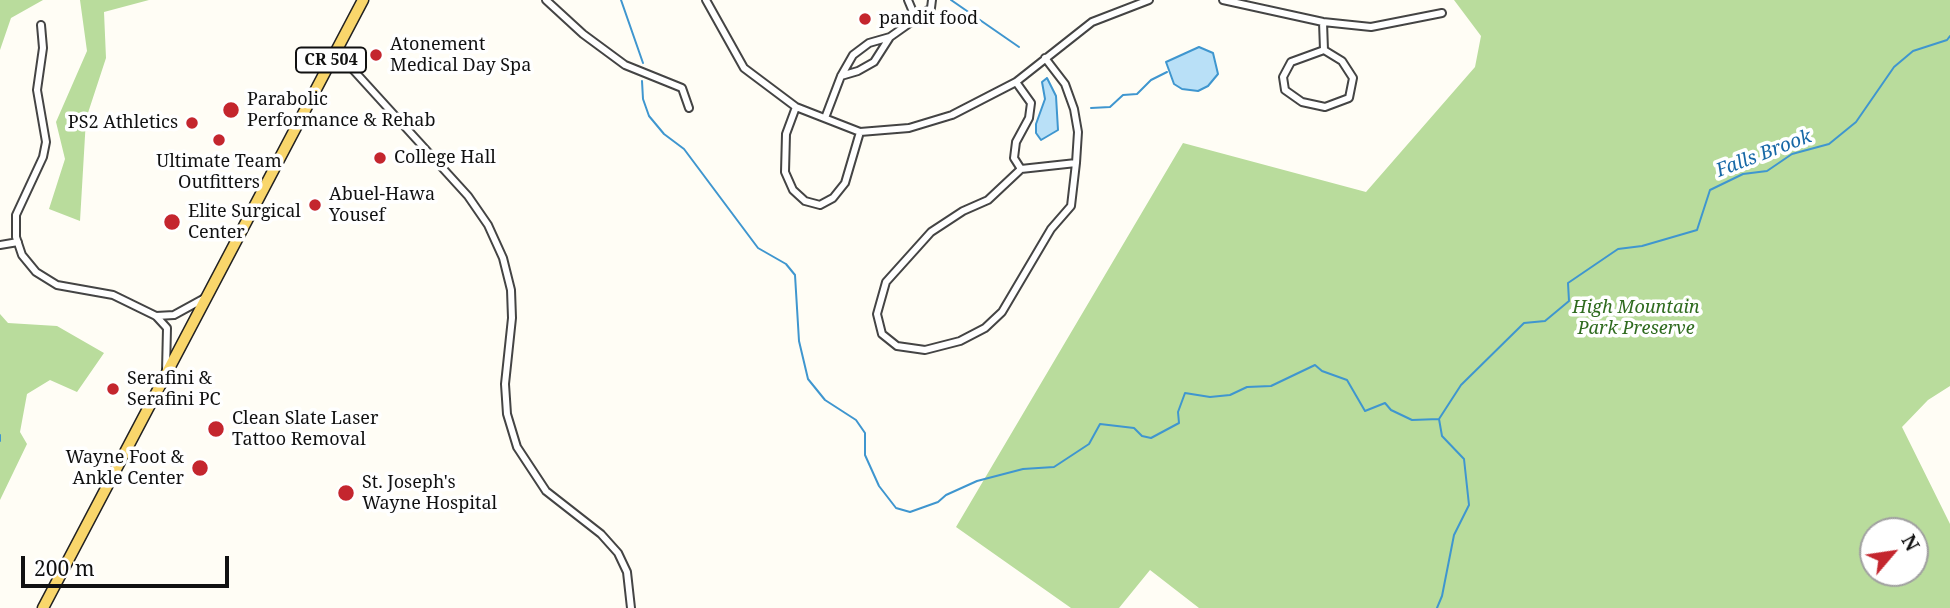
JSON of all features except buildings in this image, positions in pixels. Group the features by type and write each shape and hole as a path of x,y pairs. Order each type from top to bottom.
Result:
{"main road":[{"name":"CR 504","path":"43,608 363,0"}],"street":[{"path":"546,0 583,34 625,65 682,88 689,108"},
{"path":"707,0 744,68 796,107 860,132 909,128 952,115 1016,82 1092,22 1149,0"},
{"path":"908,0 916,19"},
{"path":"825,118 841,76 853,55 861,48 890,37 916,19 931,8 932,0"},
{"path":"1223,0 1240,1 1323,22 1371,27 1442,13"},
{"path":"1323,22 1324,50"},
{"path":"41,25 43,48 37,90 46,142 43,157 16,215 22,256 36,272 57,285 113,295 156,316 167,328 166,372"},
{"path":"841,76 874,62 890,37"},
{"path":"1324,50 1342,61 1353,78 1349,98 1325,107 1301,102 1285,90 1283,77 1291,62 1324,50"},
{"path":"336,51 468,195 488,225 503,258 511,290 506,402 517,447 545,491 601,534 618,553 627,572 631,608"},
{"path":"1045,58 1065,84 1074,109 1077,132 1076,163 1071,206 1051,229 1002,312 985,328 960,341 925,350 897,345 883,334 877,314 886,282 931,232 963,211 988,200 1021,169 1076,163"},
{"path":"1016,82 1031,103 1029,118 1016,142 1014,158 1021,169"},
{"path":"796,107 786,134 785,172 793,190 805,201 820,205 833,198 845,183 860,132"},
{"path":"0,245 18,242"},
{"path":"156,316 174,316 205,298"}],"green space":[{"path":"0,0 43,0 11,18 0,50"},
{"path":"80,0 149,0 104,12 106,58 86,119 80,221 49,209 65,159 56,122 87,51"},
{"name":"High Mountain Park Preserve","path":"1454,0 1950,0 1950,386 1928,400 1902,427 1950,524 1950,608 1199,608 1150,570 1119,608 1071,608 956,527 1183,143 1366,192 1475,67 1481,36"},
{"path":"0,314 8,323 57,326 104,353 77,392 50,380 27,394 20,432 27,444 0,500"}],"water":[{"path":"1199,47 1213,53 1218,74 1208,86 1198,91 1182,89 1174,84 1166,62"},
{"path":"1047,78 1056,96 1058,130 1041,140 1036,133 1036,124 1045,99 1042,82"}],"waterway":[{"path":"621,0 643,63"},
{"path":"951,0 1019,47"},
{"name":"Falls Brook","path":"1437,608 1442,596 1454,535 1469,505 1464,459 1442,436 1439,419 1461,385 1524,323 1545,321 1569,301 1568,283 1618,249 1642,246 1697,230 1710,190 1743,174 1767,171 1792,154 1829,144 1856,122 1894,67 1913,51 1947,40 1950,36"},
{"path":"1091,108 1110,107 1123,95 1137,94 1151,80 1167,72"},
{"path":"642,81 643,99 649,116 664,134 684,149 758,248 786,264 795,275 799,341 808,379 825,400 856,420 865,433 865,455 879,486 896,508 910,512 938,502 946,495 977,481 1023,469 1054,467 1089,444 1100,424 1134,428 1142,436 1151,438 1179,423 1178,412 1185,393 1210,397 1230,395 1247,387 1271,386 1315,365 1322,371 1347,380 1365,411 1385,403 1391,410 1412,420 1439,419"},
{"path":"0,435 0,441"}],"place":[{"name":"pandit food","path":"865,19"},
{"name":"Atonement Medical Day Spa","path":"376,55"},
{"name":"Parabolic Performance & Rehab","path":"231,110"},
{"name":"PS2 Athletics","path":"192,123"},
{"name":"Ultimate Team Outfitters","path":"219,140"},
{"name":"College Hall","path":"380,158"},
{"name":"Abuel-Hawa Yousef","path":"315,205"},
{"name":"Elite Surgical Center","path":"172,222"},
{"name":"Serafini & Serafini PC","path":"113,389"},
{"name":"Clean Slate Laser Tattoo Removal","path":"216,429"},
{"name":"Wayne Foot & Ankle Center","path":"200,468"},
{"name":"St. Joseph's Wayne Hospital","path":"346,493"}]}
